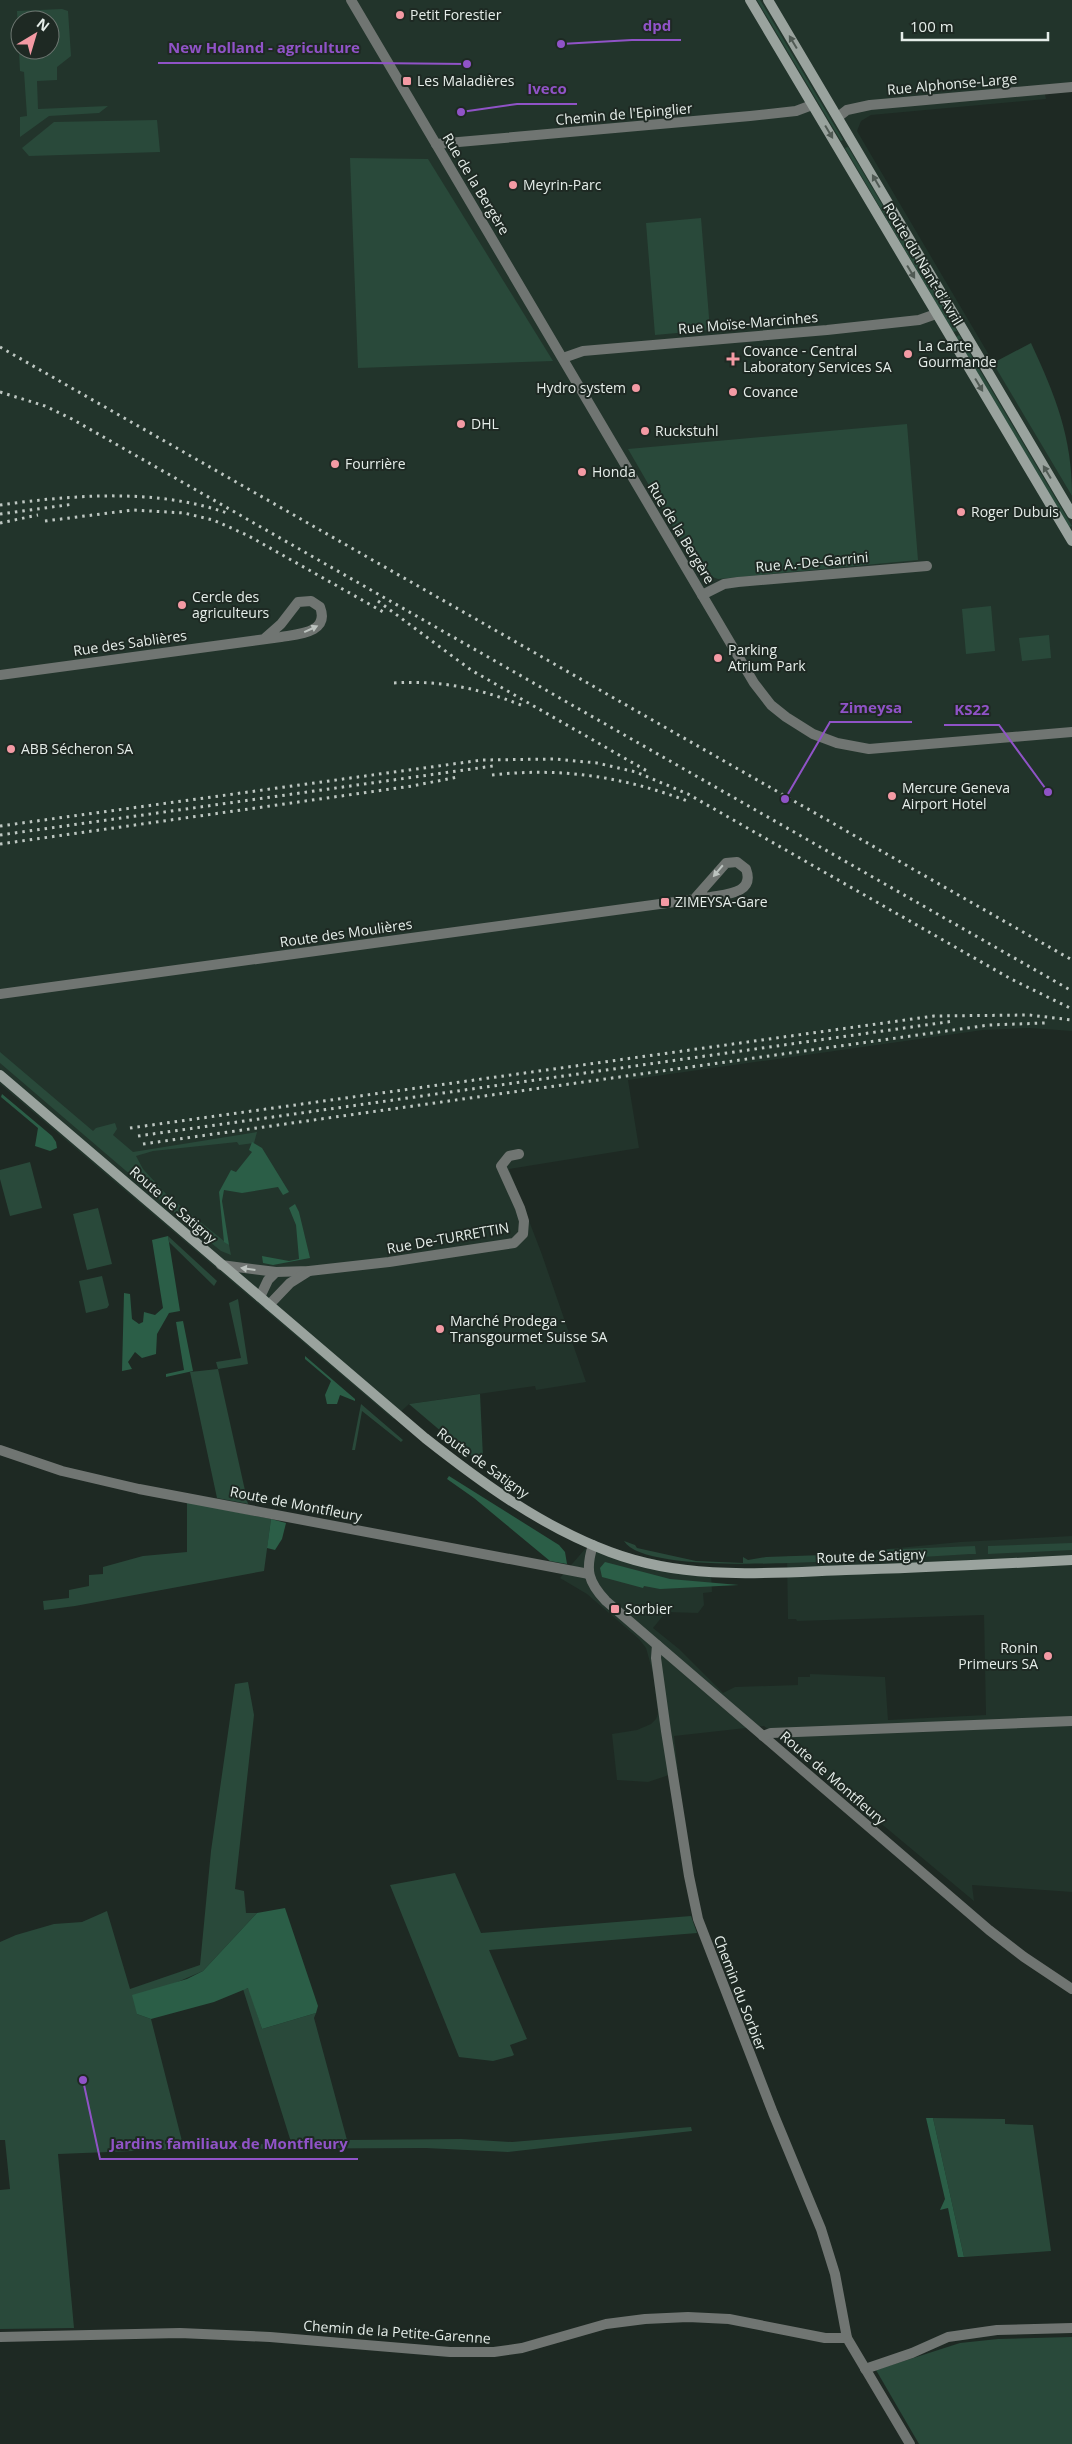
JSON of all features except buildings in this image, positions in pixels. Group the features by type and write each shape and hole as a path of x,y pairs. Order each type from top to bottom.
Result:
{"street":[{"name":"Rue de la Bergère","path":"351,0 563,358 738,659 761,694 786,717 813,734 826,740 852,747 885,749 1072,732"},
{"name":"Route du Nant-d'Avril","path":"750,0 1072,541"},
{"name":"Route du Nant-d'Avril","path":"768,0 1072,514"},
{"name":"Rue Alphonse-Large","path":"838,116 853,108 870,105 1072,87"},
{"name":"Chemin de l'Epinglier","path":"436,144 750,116 796,111 812,105"},
{"name":"Rue Moïse-Marcinhes","path":"563,358 583,351 827,330 919,320 936,314"},
{"name":"Rue A.-De-Garrini","path":"702,595 724,584 738,582 927,566"},
{"name":"Rue des Sablières","path":"0,675 264,639 313,630 322,620 320,607 310,601 298,602 281,624 264,639"},
{"name":"Route des Moulières","path":"0,994 696,897 711,897 740,890 748,881 746,869 737,862 726,863 696,897"},
{"name":"Route de Satigny","path":"0,1075 424,1438 468,1471 532,1514 593,1545 636,1560 667,1568 731,1574 1072,1560"},
{"name":"Rue De-TURRETTIN","path":"221,1264 276,1272 309,1270 390,1262 514,1243 523,1234 524,1221 501,1166 509,1156 519,1154"},
{"name":"Rue De-TURRETTIN","path":"269,1306 290,1283 309,1270"},
{"path":"260,1297 268,1280 276,1272"},
{"name":"Route de Montfleury","path":"0,1450 62,1471 139,1488 589,1574 593,1585 606,1601 763,1736 989,1930 1040,1969 1072,1989"},
{"path":"589,1574 587,1565 593,1545"},
{"name":"Chemin du Sorbier","path":"657,1644 656,1658 666,1731 689,1876 698,1919 823,2236 841,2297 847,2338"},
{"path":"763,1736 771,1733 1072,1721"},
{"name":"Chemin de la Petite-Garenne","path":"0,2337 180,2333 270,2337 450,2352 494,2352 522,2348 606,2324 645,2319 696,2317 746,2321 825,2338 847,2338"},
{"path":"865,2369 920,2350 948,2337 997,2330 1072,2328"},
{"path":"847,2338 910,2444"}],"shaded area":[{"path":"0,0 1072,0 1072,86 1044,89 1046,99 871,115 861,121 857,131 1072,496 1072,1031 1029,1028 983,1030 628,1080 639,1148 509,1169 541,1252 586,1382 536,1390 535,1386 409,1404 393,1419 0,1084"},
{"path":"757,0 760,0 843,140 841,141"},
{"path":"62,9 68,11 71,56 57,67 57,80 37,81 38,109 108,106 99,113 49,116 20,137 20,117 27,116 24,72 20,71 19,60 60,60 60,10 40,10"},
{"path":"157,120 160,152 29,156 22,148 54,122"},
{"path":"848,147 957,331 953,332 845,148"},
{"path":"350,158 428,159 553,361 358,368"},
{"path":"701,218 710,330 655,335 646,223"},
{"path":"959,335 1072,526 1069,527 956,337"},
{"path":"1031,343 1055,398 1065,435 1069,454 1072,496 993,363"},
{"path":"907,424 918,560 718,579 707,575 699,568 687,551 628,449"},
{"path":"991,606 995,651 966,654 962,609"},
{"path":"1049,635 1051,658 1022,661 1019,638"},
{"path":"0,1052 93,1131 96,1128 115,1123 117,1129 113,1135 133,1152 257,1132 254,1143 239,1145 237,1142 153,1151 136,1156 143,1169 167,1195 229,1245 231,1255 221,1251 188,1224 0,1063"},
{"path":"30,1162 42,1208 10,1216 0,1179 0,1170"},
{"path":"98,1208 112,1264 87,1270 73,1214"},
{"path":"168,1236 217,1281 214,1286 169,1242"},
{"path":"102,1276 109,1305 107,1308 86,1313 79,1281"},
{"path":"238,1299 248,1364 218,1369 216,1362 241,1358 229,1303"},
{"path":"218,1369 248,1504 217,1498 190,1372"},
{"path":"480,1394 483,1458 469,1455 409,1404"},
{"path":"361,1404 403,1440 401,1442 362,1411 355,1450 352,1450"},
{"path":"187,1502 271,1519 264,1571 44,1610 43,1601 69,1598 69,1590 89,1586 89,1575 103,1574 103,1567 143,1556 187,1552"},
{"path":"1072,1536 1072,1892 972,1885 974,1901 764,1726 674,1736 678,1772 648,1782 617,1780 612,1734 637,1730 651,1724 656,1719 658,1714 653,1673 646,1648 639,1639 587,1594 560,1578 585,1549 608,1549 711,1572 712,1592 703,1593 704,1605 698,1613 666,1612 653,1628 679,1649 723,1693 735,1687 798,1685 798,1677 810,1677 810,1674 885,1677 888,1720 986,1715 984,1615 797,1621 796,1619 788,1619 787,1556 836,1556 960,1542"},
{"path":"624,1541 635,1545 637,1548 696,1561 743,1563 743,1557 748,1560 766,1557 852,1554 850,1560 767,1564 694,1562 662,1558 638,1551"},
{"path":"1072,1543 1072,1550 988,1554 988,1546"},
{"path":"975,1546 976,1554 901,1557 879,1553 877,1550"},
{"path":"248,1682 254,1715 235,1889 244,1891 246,1913 257,1913 203,1971 173,1984 137,2014 151,2019 184,2149 58,2154 74,2328 0,2329 0,2190 10,2189 5,2140 0,2140 0,1942 16,1935 54,1924 82,1922 107,1911 130,1989 200,1965 211,1851 235,1684"},
{"path":"455,1873 481,1933 691,1916 697,1933 489,1950 527,2039 510,2045 514,2055 512,2056 493,2061 459,2057 390,1885"},
{"path":"249,1988 262,2029 316,2013 314,2018 347,2140 461,2139 512,2142 691,2127 692,2131 508,2152 426,2148 226,2149 226,2147 291,2142 243,1989"},
{"path":"933,2118 1005,2119 1005,2124 1033,2125 1051,2251 964,2257"},
{"path":"1072,2337 1072,2444 919,2444 876,2370 960,2343 998,2339"}],"green space":[{"path":"2,1094 52,1136 57,1148 50,1151 35,1146 38,1128 1,1097"},
{"path":"252,1142 262,1148 289,1192 283,1195 278,1187 242,1193 224,1190 222,1201 229,1245 224,1242 219,1192 231,1170 236,1172 252,1152 249,1150"},
{"path":"295,1204 299,1212 310,1258 273,1265 263,1263 262,1256 289,1261 299,1259 296,1225 289,1208"},
{"path":"168,1236 180,1311 169,1313 157,1334 156,1354 142,1358 135,1352 128,1362 132,1369 122,1371 124,1293 130,1294 132,1319 139,1324 143,1322 144,1312 155,1315 163,1308 152,1240"},
{"path":"183,1321 193,1371 166,1377 166,1374 184,1370 176,1322"},
{"path":"305,1356 355,1401 340,1395 337,1404 327,1404 325,1395 331,1381 305,1359"},
{"path":"449,1476 559,1545 565,1552 567,1564 550,1561 474,1498 447,1479"},
{"path":"271,1519 286,1523 282,1539 275,1550 267,1548"},
{"path":"605,1562 670,1579 739,1585 660,1589 644,1586 643,1588 602,1577 600,1568"},
{"path":"285,1908 318,2006 316,2013 262,2029 248,1988 214,2002 151,2019 137,2014 132,1995 187,1979 203,1971 257,1913"},
{"path":"926,2118 933,2118 964,2257 958,2257 948,2208 940,2210 945,2199"}],"railway":[{"path":"0,347 1072,960"},
{"path":"0,392 45,406 72,419 1072,991"},
{"path":"0,505 85,497 143,497 200,505 227,513"},
{"path":"0,514 74,504"},
{"path":"45,521 133,510 184,513 213,520 247,535 385,613"},
{"path":"0,523 38,515"},
{"path":"378,601 471,670 647,771"},
{"path":"394,683 411,682 459,686 521,705"},
{"path":"0,826 482,760 555,759 597,763 636,772 688,794 1011,979 1072,1009"},
{"path":"0,835 493,766"},
{"path":"492,775 543,772 593,776 641,786 690,802"},
{"path":"0,844 412,786 458,777"},
{"path":"130,1128 934,1016 1029,1015 1072,1020"},
{"path":"138,1136 954,1021"},
{"path":"143,1144 989,1025 1045,1023"}],"place":[{"name":"Petit Forestier","path":"400,15"},
{"name":"dpd","path":"561,44"},
{"name":"New Holland - agriculture","path":"467,64"},
{"name":"Les Maladières","path":"407,81"},
{"name":"Iveco","path":"461,112"},
{"name":"Meyrin-Parc","path":"513,185"},
{"name":"La Carte Gourmande","path":"908,354"},
{"name":"Covance - Central Laboratory Services SA","path":"733,359"},
{"name":"Hydro system","path":"636,388"},
{"name":"Covance","path":"733,392"},
{"name":"DHL","path":"461,424"},
{"name":"Ruckstuhl","path":"645,431"},
{"name":"Fourrière","path":"335,464"},
{"name":"Honda","path":"582,472"},
{"name":"Roger Dubuis","path":"961,512"},
{"name":"Cercle des agriculteurs","path":"182,605"},
{"name":"Parking Atrium Park","path":"718,658"},
{"name":"ABB Sécheron SA","path":"11,749"},
{"name":"KS22","path":"1048,792"},
{"name":"Mercure Geneva Airport Hotel","path":"892,796"},
{"name":"Zimeysa","path":"785,799"},
{"name":"ZIMEYSA-Gare","path":"665,902"},
{"name":"Marché Prodega - Transgourmet Suisse SA","path":"440,1329"},
{"name":"Sorbier","path":"615,1609"},
{"name":"Ronin Primeurs SA","path":"1048,1656"},
{"name":"Jardins familiaux de Montfleury","path":"83,2080"}]}
